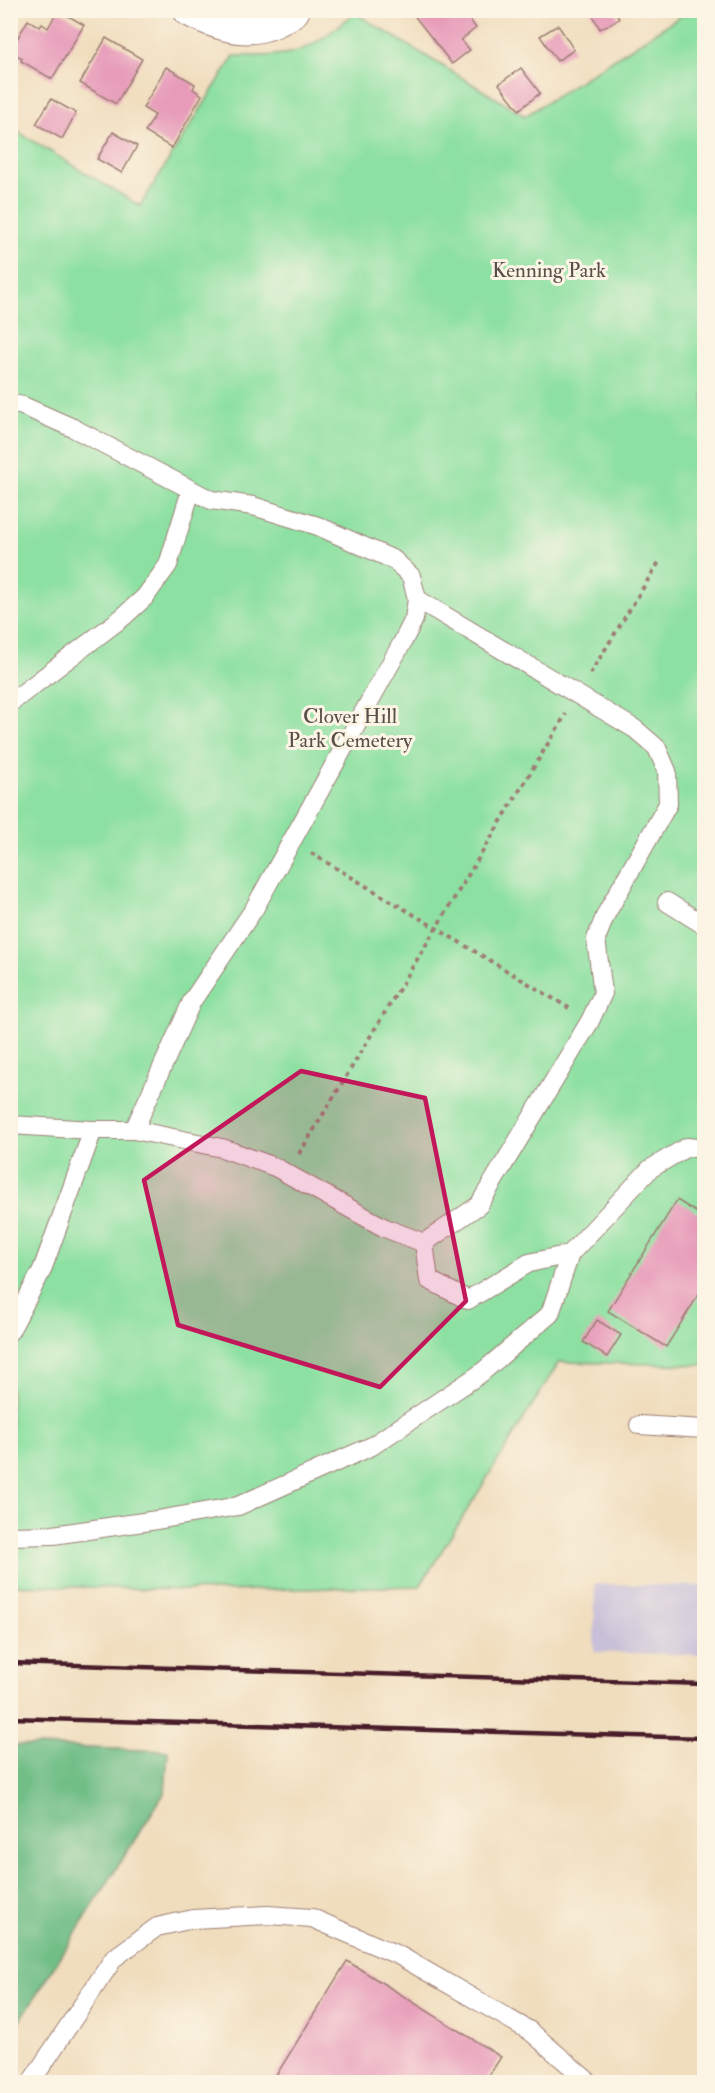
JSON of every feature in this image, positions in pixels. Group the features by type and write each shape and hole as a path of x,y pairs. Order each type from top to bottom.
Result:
{"street":[{"path":"190,10 210,20 247,28 261,27 279,21 293,10"}],"lane":[{"path":"10,403 23,406 73,428 211,500 253,507 318,526 394,560 411,576 417,599 414,620 292,842 254,909 192,1001 134,1130"},
{"path":"10,703 123,617 145,597 168,565 191,490"},
{"path":"417,599 636,729 657,748 667,771 668,804 606,914 596,939 603,993 590,1021 479,1205 424,1243"},
{"path":"667,902 705,925"},
{"path":"10,1125 134,1130 222,1148 275,1167 386,1228 424,1243"},
{"path":"10,1331 42,1270 93,1130"},
{"path":"10,1536 53,1535 238,1506 372,1446 480,1374 550,1314 570,1254 650,1169 687,1147 705,1149"},
{"path":"424,1243 429,1280 468,1300 530,1263 570,1254"},
{"path":"639,1425 705,1429"},
{"path":"31,2082 114,1959 158,1927 193,1919 268,1915 312,1918 400,1956 530,2031 589,2082"}],"path":[{"path":"287,1173 658,562"},
{"path":"292,842 590,1021"}],"highlighted area":[{"path":"301,1071 425,1098 466,1301 380,1387 178,1325 144,1180"}],"shaded area":[{"path":"595,1584 704,1586 704,1655 594,1652"}],"green space":[{"name":"Clover Hill Park Cemetery","path":"704,11 704,1365 559,1362 420,1586 220,1591 11,1585 10,127 140,206 234,56 275,55 300,50 322,38 355,13 525,116 681,16"},
{"path":"11,1745 168,1751 165,1792 11,2035"}],"building":[{"path":"58,10 84,25 52,79 21,61 22,58 10,51 28,20 40,27 42,24 48,28"},
{"path":"417,10 462,10 476,28 461,40 470,50 452,64 413,14"},
{"path":"590,10 615,10 619,19 600,29"},
{"path":"558,25 574,50 557,61 540,36"},
{"path":"106,38 142,59 116,104 80,83"},
{"path":"166,67 195,84 193,89 202,95 172,148 145,132 155,115 143,108"},
{"path":"521,68 540,93 519,110 499,84"},
{"path":"51,99 76,113 62,139 36,124"},
{"path":"113,132 137,146 122,173 97,159"},
{"path":"677,1200 704,1217 704,1286 666,1347 608,1311"},
{"path":"597,1320 621,1335 607,1357 583,1342"},
{"path":"347,1961 501,2057 485,2082 272,2082"}],"railway":[{"path":"10,1663 704,1684"},
{"path":"10,1718 704,1738"}],"park label":[{"name":"Kenning Park","path":"549,270"}]}
